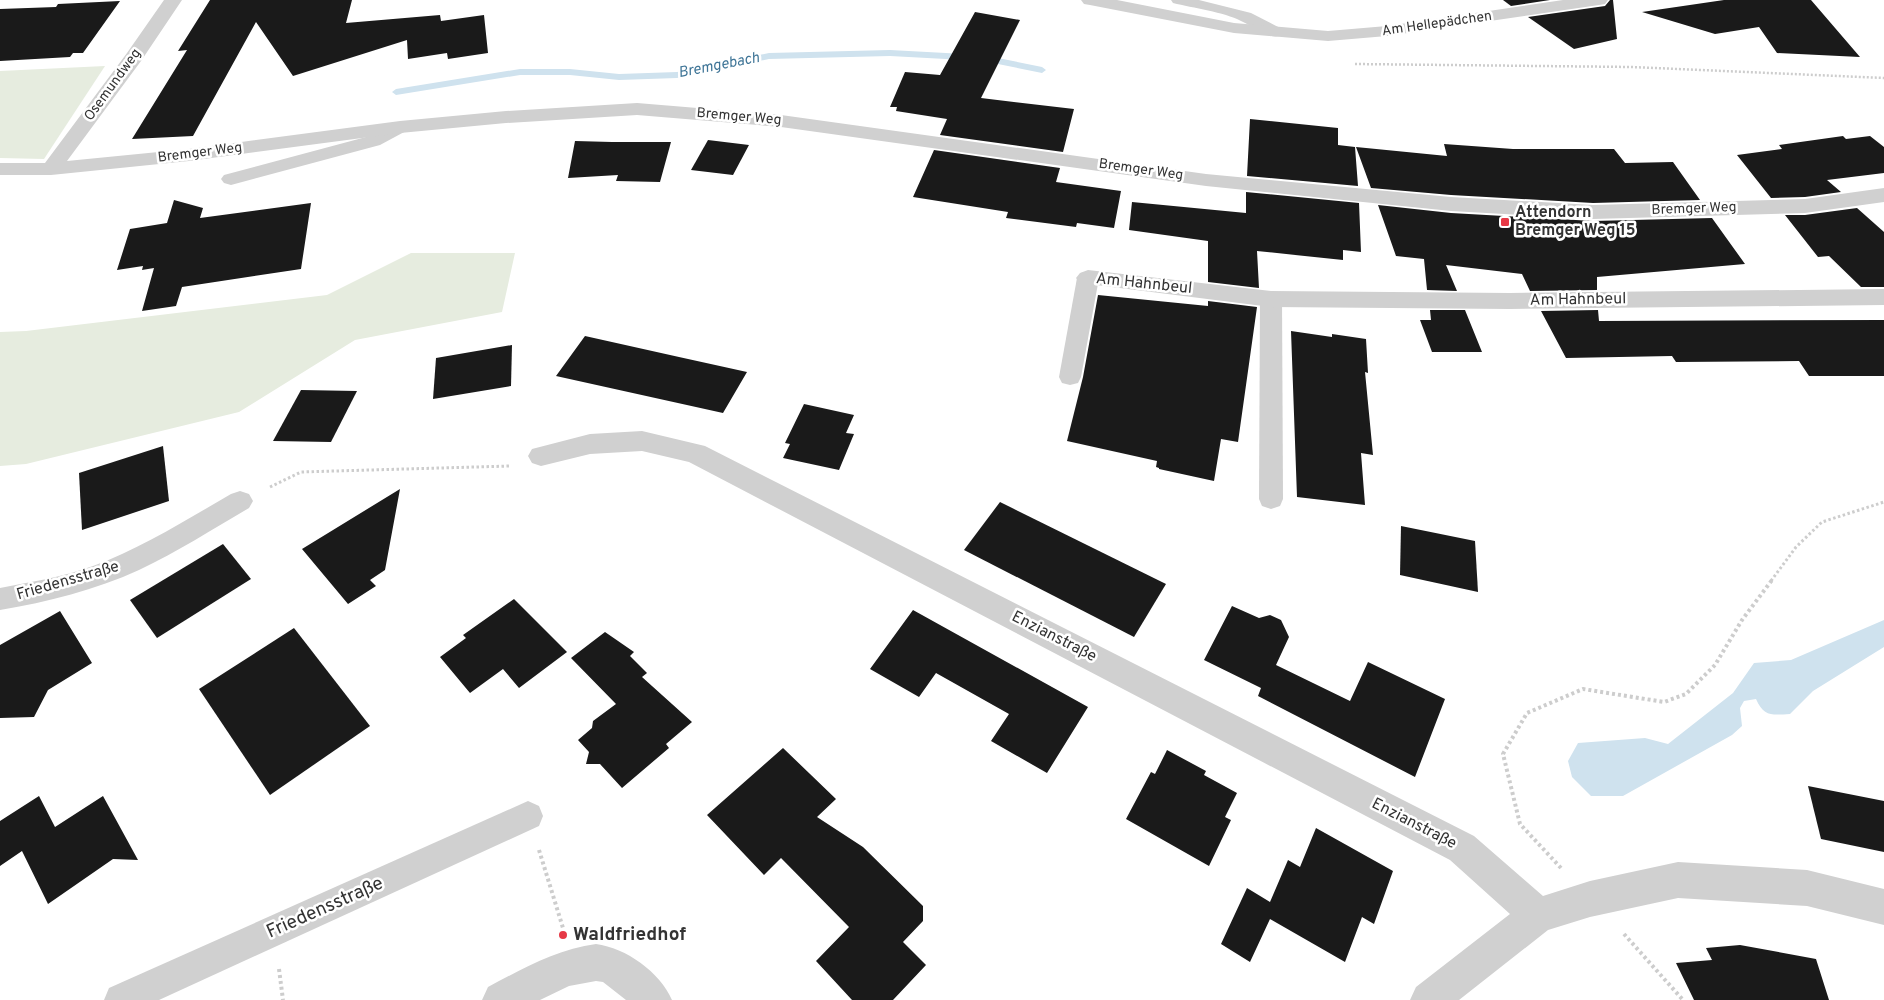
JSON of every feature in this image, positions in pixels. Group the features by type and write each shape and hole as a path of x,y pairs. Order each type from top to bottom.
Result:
{"street":[{"name":"Osemundweg","path":"51,169 134,57 173,0"},
{"name":"Am Hellepädchen","path":"1090,0 1234,28 1328,36 1386,31 1599,0"},
{"name":"Bremger Weg","path":"0,169 51,169 189,156 400,127 506,117 637,109 781,121 1206,180 1452,204 1593,212 1805,206 1884,195"},
{"name":"Am Hahnbeul","path":"1088,278 1271,298 1520,301 1884,298"},
{"name":"Enzianstraße","path":"527,461 590,444 642,441 696,453 1462,848 1538,915"},
{"path":"1429,1000 1538,915 1590,899 1678,880 1807,888 1884,907"},
{"path":"501,1000 583,962 609,964 647,992 653,1000"}],"lane":[{"name":"Am Hellepädchen","path":"1179,0 1245,16 1274,32"},
{"name":"Bremger Weg","path":"231,179 373,141 400,127"},
{"name":"Am Hahnbeul","path":"1070,378 1088,278"},
{"path":"1270,500 1271,298"},
{"name":"Friedensstraße","path":"0,599 30,594 110,571 158,548 240,501"},
{"name":"Friedensstraße","path":"121,1000 528,816"}],"path":[{"path":"1354,64 1632,67 1884,78"},
{"path":"240,501 301,472 527,461"},
{"path":"1590,899 1520,824 1503,754 1526,713 1583,689 1664,702 1686,694 1715,665 1742,620 1791,554 1822,522 1884,502"},
{"path":"528,816 575,965"},
{"path":"1635,945 1683,1000"}],"shaded area":[{"path":"105,66 44,159 0,158 0,71"},
{"path":"411,253 515,253 502,312 355,340 239,412 26,464 0,466 0,332 26,331 327,295"}],"water":[{"path":"1884,620 1884,647 1813,691 1790,714 1769,714 1762,709 1756,699 1744,701 1740,708 1742,726 1732,735 1623,796 1591,796 1572,777 1568,761 1578,743 1645,738 1668,744 1733,693 1754,663 1791,660"}],"building":[{"path":"210,0 352,0 346,23 440,15 441,21 484,15 488,53 448,59 447,53 408,59 407,40 293,76 256,22 193,136 132,139 187,50 178,51"},
{"path":"1503,0 1550,0 1511,6"},
{"path":"1610,0 1613,0 1617,39 1574,49 1528,17 1605,6"},
{"path":"1724,0 1811,0 1860,57 1777,53 1759,27 1715,34 1642,12"},
{"path":"120,1 83,53 73,53 70,57 0,61 0,9 56,7 58,4"},
{"path":"975,12 1020,20 981,98 1074,109 1063,152 940,135 947,119 896,111 897,107 890,107 905,72 940,75"},
{"path":"1250,119 1338,128 1338,145 1355,147 1358,186 1247,176"},
{"path":"1843,136 1846,139 1870,136 1884,147 1884,173 1827,180 1841,192 1805,197 1771,198 1737,155 1782,149 1779,145"},
{"path":"708,140 749,145 733,175 691,170"},
{"path":"575,141 671,142 660,182 616,181 618,175 568,178"},
{"path":"1444,144 1513,149 1614,149 1625,163 1673,162 1700,200 1593,203 1451,195 1371,188 1356,147 1447,156"},
{"path":"934,150 1060,168 1056,182 1121,191 1114,228 1077,223 1076,227 1006,218 1008,212 913,197"},
{"path":"1246,192 1359,203 1361,252 1343,250 1343,260 1257,251 1259,288 1208,282 1208,241 1129,230 1132,202 1246,213"},
{"path":"174,200 203,208 200,218 311,203 301,269 182,287 176,306 142,311 154,268 142,270 143,266 117,270 130,229 167,223"},
{"path":"1378,205 1451,213 1593,221 1712,218 1745,264 1597,277 1597,290 1530,291 1522,274 1446,265 1457,291 1427,290 1424,259 1396,256"},
{"path":"1857,208 1884,232 1884,287 1861,287 1829,256 1818,257 1785,215 1805,215"},
{"path":"1098,295 1208,306 1208,301 1257,307 1238,442 1221,439 1214,481 1159,469 1156,467 1157,461 1067,441 1083,377"},
{"path":"1430,310 1465,310 1482,352 1432,352 1420,320 1431,320"},
{"path":"1598,310 1599,321 1884,320 1884,376 1809,376 1799,361 1676,362 1672,356 1566,358 1541,311"},
{"path":"1291,331 1332,337 1332,334 1366,339 1368,373 1365,372 1373,455 1361,453 1365,505 1297,497"},
{"path":"585,336 747,372 723,413 556,376"},
{"path":"512,345 511,386 433,399 436,358"},
{"path":"301,390 357,391 331,442 273,441"},
{"path":"804,404 854,415 846,433 854,434 839,470 783,458 790,444 785,443"},
{"path":"163,446 169,501 82,530 79,473"},
{"path":"400,489 385,570 370,580 376,586 348,604 302,549"},
{"path":"1000,502 1166,584 1134,637 964,550"},
{"path":"1401,526 1475,541 1478,592 1400,575"},
{"path":"223,544 251,579 157,638 130,600"},
{"path":"514,599 567,652 519,688 503,669 470,693 440,657 466,638 463,635"},
{"path":"1232,606 1259,618 1270,615 1281,620 1289,637 1276,665 1350,701 1368,662 1445,699 1415,777 1258,696 1261,688 1204,660"},
{"path":"913,610 1088,707 1047,773 991,741 1009,714 936,673 919,697 870,669"},
{"path":"60,611 92,663 48,690 34,717 0,718 0,645"},
{"path":"294,628 370,726 270,795 199,689"},
{"path":"605,632 634,652 630,656 647,673 642,677 692,722 666,744 669,748 622,788 600,764 586,764 589,752 578,740 592,728 593,721 616,704 571,658"},
{"path":"783,748 836,799 817,817 863,847 923,906 923,921 903,942 926,965 893,1000 852,1000 816,961 849,927 781,858 764,875 707,815"},
{"path":"1167,750 1206,771 1204,775 1237,793 1225,817 1231,820 1209,866 1126,819 1151,772 1155,774"},
{"path":"1808,786 1884,801 1884,852 1821,839"},
{"path":"39,796 55,827 103,796 138,860 113,859 48,904 22,851 0,866 0,821"},
{"path":"1316,828 1393,871 1374,924 1362,917 1345,962 1270,919 1250,962 1221,944 1247,888 1270,902 1288,860 1300,867"},
{"path":"1740,945 1816,959 1829,1000 1694,1000 1676,963 1712,960 1706,948"}],"waterway":[{"name":"Bremgebach","path":"396,92 520,72 570,72 619,77 677,75 769,56 890,53 983,58 1042,70"}],"place":[{"name":"Attendorn Bremger Weg 15","path":"1505,222"},
{"name":"Waldfriedhof","path":"563,935"}]}
